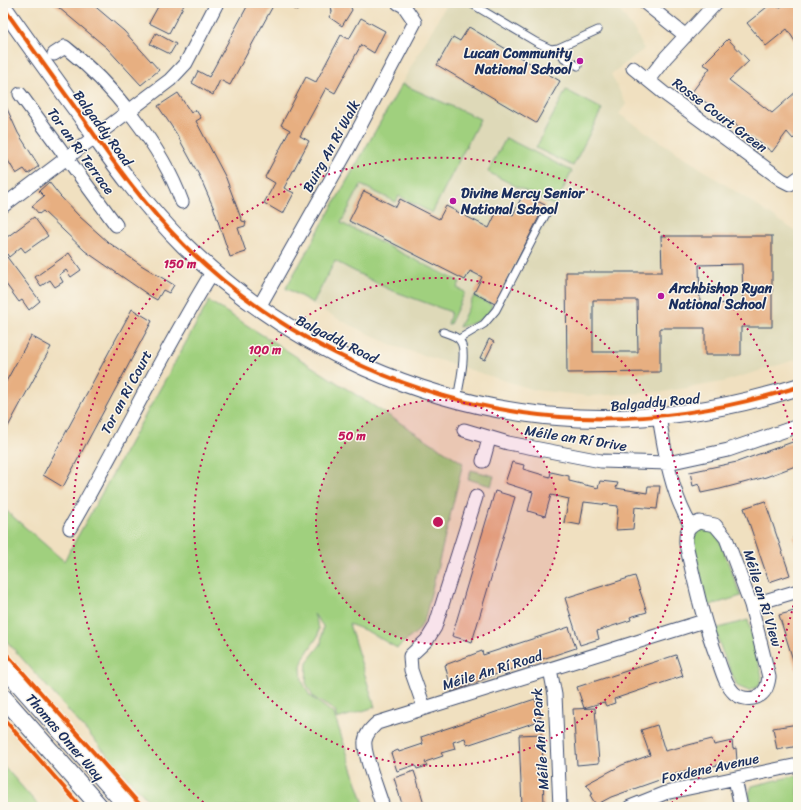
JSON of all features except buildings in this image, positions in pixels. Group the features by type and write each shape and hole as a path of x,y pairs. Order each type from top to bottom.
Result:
{"street":[{"path":"3,206 67,160 95,136 170,80 186,63 217,3"},
{"name":"Buirg An Rí Walk","path":"259,307 347,151 415,22 404,6 398,3"},
{"path":"645,3 686,36"},
{"path":"648,80 716,3"},
{"name":"Balgaddy Road","path":"3,7 95,136 147,205 186,246 212,271 259,307 304,337 365,367 457,399 540,414 580,418 659,416 744,402 798,387"},
{"path":"54,54 66,47 82,59 130,111 174,181 182,202"},
{"name":"Rosse Court Green","path":"633,68 782,180 794,181"},
{"name":"Tor an Rí Terrace","path":"20,94 116,226"},
{"name":"Tor an Rí Court","path":"70,528 144,390 212,271"},
{"path":"659,416 668,463 681,510 691,526"},
{"name":"Méile an Rí Drive","path":"464,430 489,438 601,461 668,463 728,450 798,426"},
{"path":"483,461 489,438"},
{"path":"424,707 411,670 410,656 427,640 435,627 476,497"},
{"name":"Méile an Rí View","path":"699,522 715,525 722,531 751,605 769,677 768,687 757,697 742,698 726,683 704,620 686,544 685,534 691,526 699,522"},
{"path":"751,605 798,591"},
{"name":"Méile An Rí Road","path":"383,807 366,751 365,741 369,731 377,723 704,620"},
{"name":"Thomas Omer Way","path":"3,666 128,807"},
{"name":"Méile An Rí Park","path":"550,668 555,695 560,807"},
{"name":"Thomas Omer Way","path":"3,697 100,807"},
{"name":"Foxdene Avenue","path":"630,807 665,793 798,765"},
{"path":"735,779 741,807"}],"lane":[{"path":"470,3 536,42 551,49 558,48 598,30"},
{"path":"558,48 564,58 578,66"},
{"path":"459,339 484,324 496,310 547,212"},
{"path":"444,332 459,339 462,343 463,368 457,399"}],"shaded area":[{"path":"439,3 614,3 636,33 644,49 611,74 626,104 619,114 798,233 798,359 723,382 663,392 589,396 535,390 394,346 340,320 284,289 445,7"}],"green space":[{"path":"402,84 480,119 432,213 399,196 396,202 361,185 341,223 460,282 457,288 465,292 450,324 448,324 451,312 388,289 335,261 313,303 286,288"},
{"path":"566,90 602,109 573,166 536,148"},
{"path":"506,138 572,171 555,206 488,172"},
{"path":"474,296 492,305 490,310 479,320 459,327"},
{"path":"209,301 463,463 425,618 419,630 397,648 367,631 349,624 375,707 337,719 335,711 313,697 306,683 307,662 321,644 323,626 314,614 319,628 318,636 304,657 301,667 302,681 310,696 334,714 365,807 154,807 3,637 3,508 64,561"},
{"path":"471,470 494,476 491,486 468,479"},
{"path":"703,529 714,533 719,539 741,596 708,606 693,544 695,535 698,531"},
{"path":"748,620 762,677 759,686 749,691 737,686 722,651 715,629"},
{"path":"3,765 38,805 40,807 3,807"},
{"path":"798,775 798,807 752,807 749,794 752,786"}],"cycle path":[{"path":"3,7 118,167 156,215 184,245 225,281 269,314 316,343 366,368 417,388 471,403 525,413 579,418 634,418 690,412 745,402 798,387"},
{"path":"3,650 142,807"},
{"path":"3,718 81,807"}],"place":[{"name":"Lucan Community National School","path":"580,61"},
{"name":"Divine Mercy Senior National School","path":"453,201"},
{"name":"Archbishop Ryan National School","path":"661,296"}]}
